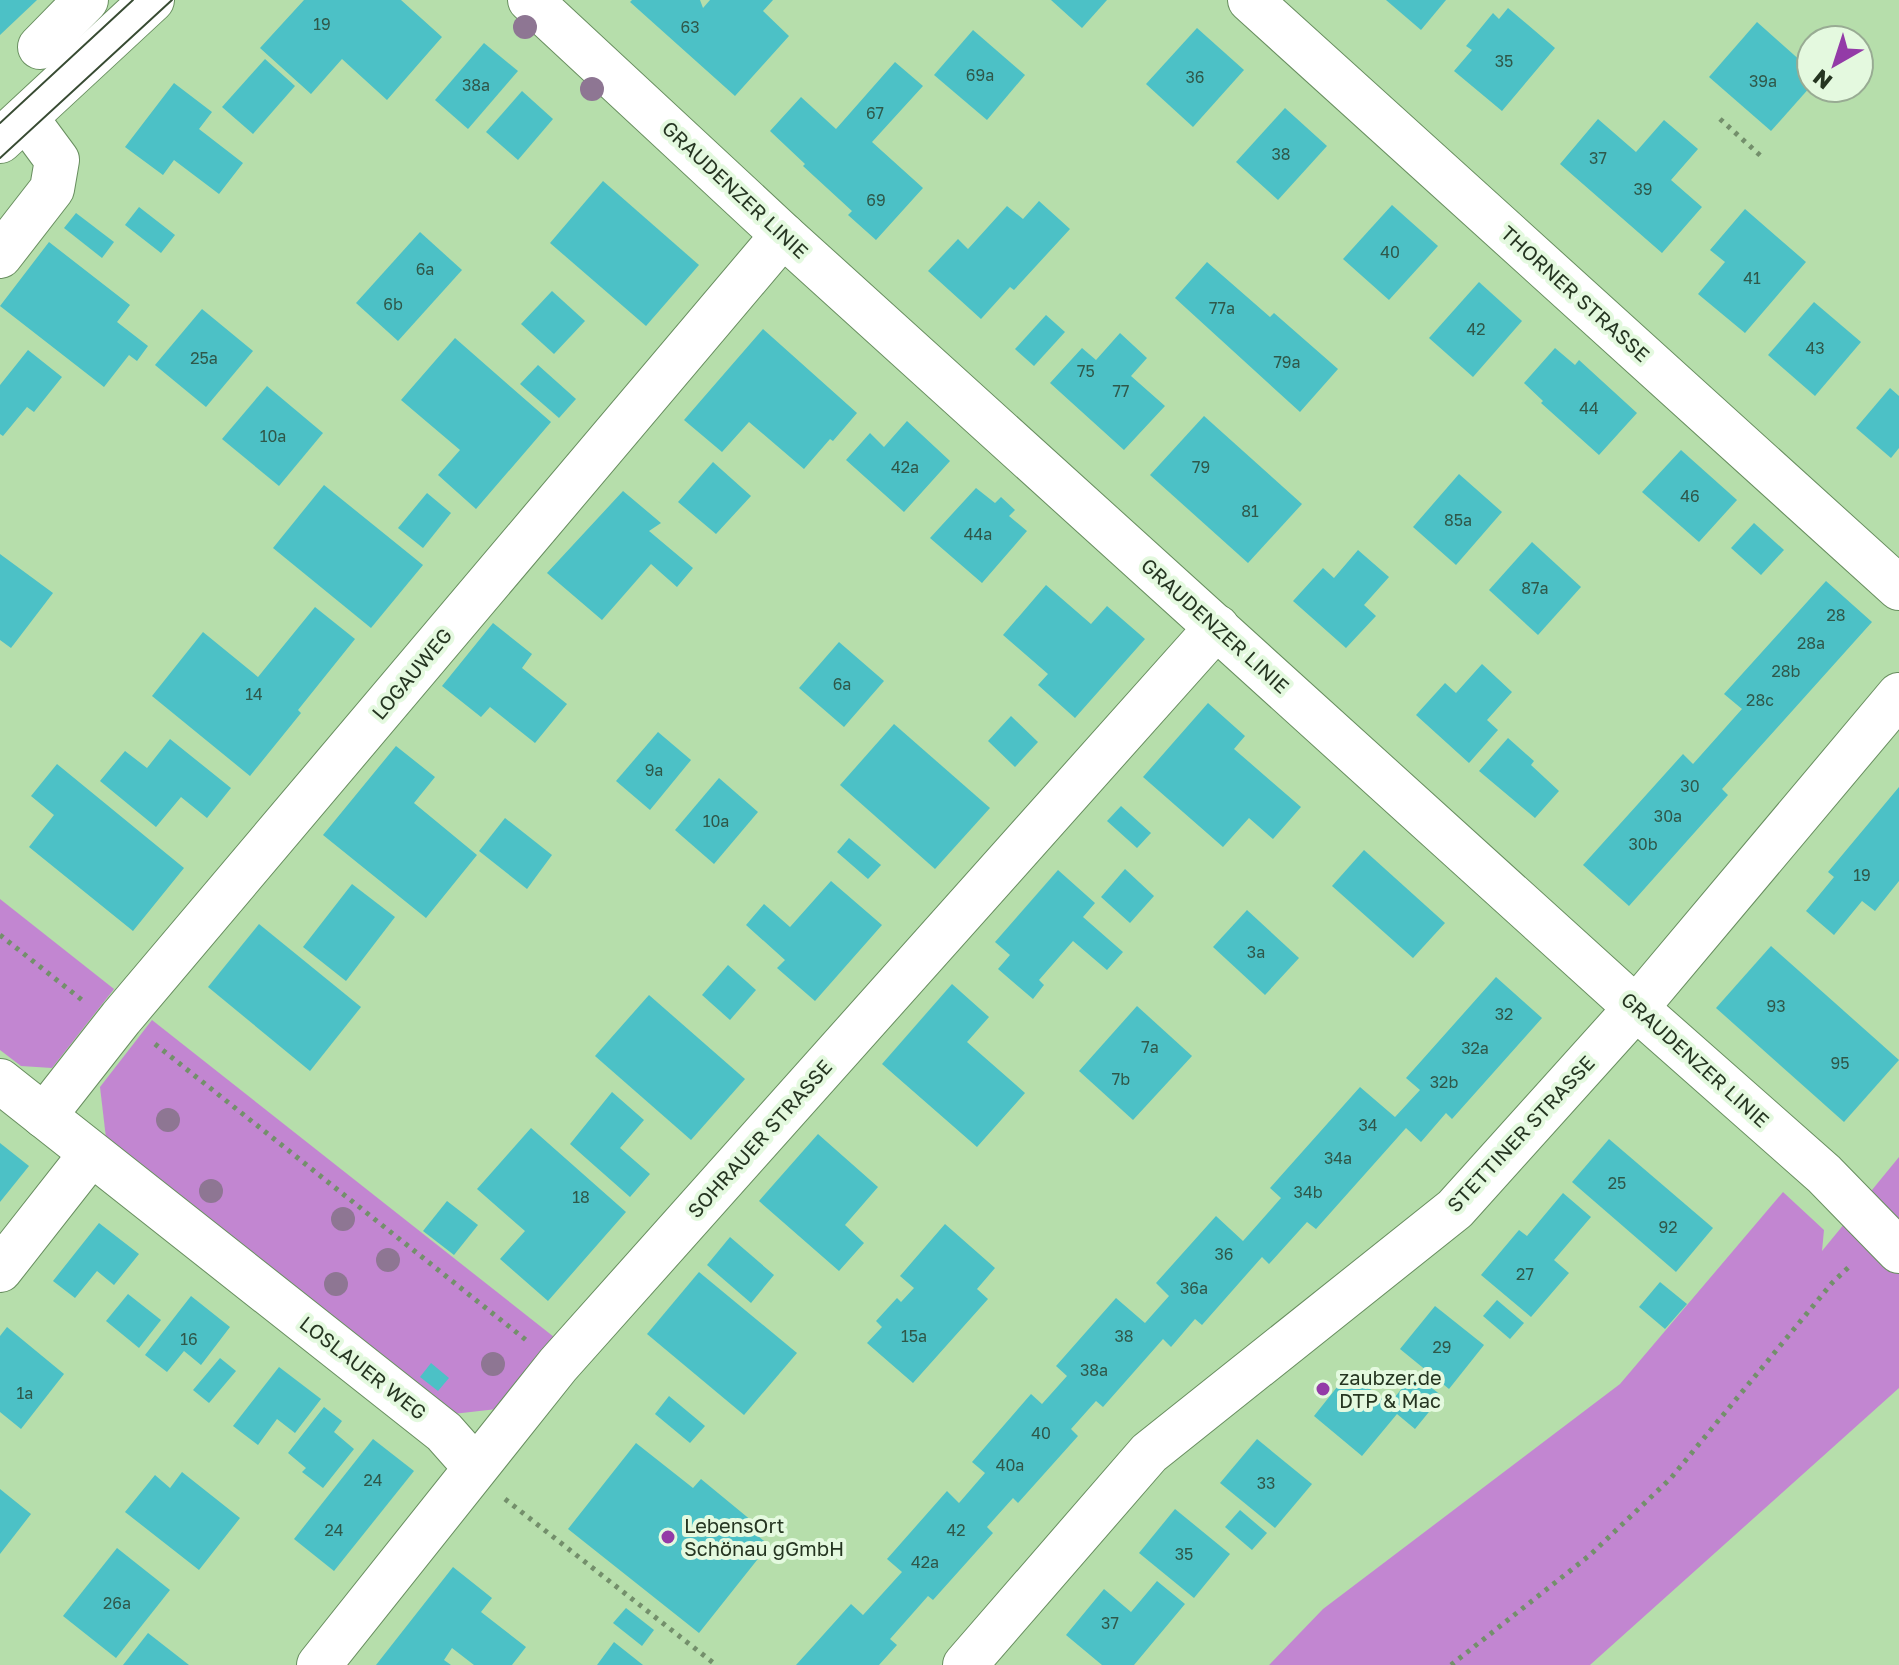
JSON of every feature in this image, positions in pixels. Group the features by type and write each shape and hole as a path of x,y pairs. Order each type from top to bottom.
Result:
{"street":[{"path":"40,47 86,0"},
{"path":"0,256 52,189 57,160 13,129 152,0"},
{"name":"GRAUDENZER LINIE","path":"530,0 783,235 1636,1008 1824,1174 1891,1242"},
{"name":"THORNER STRASSE","path":"1250,0 1899,588"},
{"name":"LOGAUWEG","path":"44,1116 118,1022 783,235"},
{"name":"SOHRAUER STRASSE","path":"319,1665 558,1365 1217,627"},
{"name":"STETTINER STRASSE","path":"965,1665 1149,1453 1455,1209 1636,1008 1899,695"},
{"name":"LOSLAUER WEG","path":"0,1081 444,1432 475,1467"},
{"path":"0,1270 91,1154"}],"path":[{"path":"1720,119 1762,157"},
{"path":"0,935 118,1022 558,1365"},
{"path":"1451,1665 1590,1555 1671,1478 1832,1283 1891,1242"},
{"path":"475,1467 495,1491 716,1665"}],"shaded area":[{"path":"0,899 114,989 52,1068 21,1066 0,1050"},
{"path":"152,1020 554,1337 497,1409 453,1414 106,1138 100,1087"},
{"path":"1899,1157 1899,1388 1590,1665 1269,1665 1323,1609 1620,1384 1783,1192 1824,1230 1822,1251"}],"building":[{"path":"0,0 37,0 0,35"},
{"path":"304,0 401,0 442,37 387,100 342,59 311,94 260,48"},
{"path":"700,0 703,8 710,0 773,0 763,11 789,36 735,96 630,2"},
{"path":"1051,0 1107,0 1082,28"},
{"path":"1386,0 1446,0 1421,30"},
{"path":"1508,8 1555,48 1502,111 1454,71 1472,50 1466,46 1493,13 1499,19"},
{"path":"1757,22 1795,56 1795,104 1771,131 1709,77"},
{"path":"1197,28 1244,70 1193,127 1146,84"},
{"path":"973,30 1025,75 987,120 934,75"},
{"path":"484,43 518,71 468,129 435,100"},
{"path":"265,59 295,86 253,134 222,107"},
{"path":"895,62 923,86 872,142 923,188 876,240 848,215 852,211 770,131 801,97 836,129"},
{"path":"174,83 212,112 199,129 243,163 219,194 174,160 163,175 125,147"},
{"path":"522,91 553,119 518,160 486,132"},
{"path":"1285,108 1327,146 1278,200 1236,162"},
{"path":"1598,119 1636,152 1664,120 1698,149 1671,180 1702,207 1662,253 1560,164"},
{"path":"603,181 699,265 646,326 550,243"},
{"path":"1039,201 1070,229 1014,290 1010,287 981,319 928,271 958,239 968,249 1007,206 1023,219"},
{"path":"1392,205 1438,246 1389,300 1343,259"},
{"path":"139,207 175,235 161,253 125,225"},
{"path":"1745,209 1806,262 1745,333 1698,294 1725,262 1710,250"},
{"path":"76,213 114,242 102,258 64,228"},
{"path":"420,232 462,270 398,341 356,303"},
{"path":"49,242 130,305 117,322 148,346 137,361 129,355 104,387 0,306"},
{"path":"1207,262 1270,317 1274,313 1338,369 1300,412 1175,298"},
{"path":"1479,282 1522,321 1473,377 1429,338"},
{"path":"552,291 585,321 554,354 521,324"},
{"path":"1814,302 1861,342 1815,396 1768,355"},
{"path":"202,309 253,351 206,407 155,365"},
{"path":"1046,315 1065,332 1034,366 1015,349"},
{"path":"763,329 857,413 804,469 749,422 722,452 684,420"},
{"path":"1120,333 1147,358 1131,376 1165,406 1124,450 1050,383 1082,348 1096,360"},
{"path":"455,338 551,422 476,509 438,475 460,450 401,400"},
{"path":"1555,348 1575,365 1579,360 1637,413 1599,455 1541,403 1543,401 1524,383"},
{"path":"28,350 62,377 34,412 27,407 3,436 0,434 0,385"},
{"path":"538,365 576,399 559,418 520,384"},
{"path":"267,386 323,433 279,486 222,439"},
{"path":"1890,388 1899,396 1899,448 1891,458 1856,428"},
{"path":"1204,416 1302,504 1248,563 1150,475"},
{"path":"907,421 950,461 904,512 846,460 870,433 884,447"},
{"path":"1681,450 1737,500 1699,542 1642,492"},
{"path":"713,462 751,496 716,534 678,502"},
{"path":"1459,474 1502,512 1456,565 1413,527"},
{"path":"324,485 423,565 371,628 273,548"},
{"path":"976,488 995,503 1001,497 1015,510 1009,516 1027,531 982,583 930,538"},
{"path":"623,491 661,523 649,531 693,568 677,587 651,564 602,620 547,573"},
{"path":"427,493 451,513 423,548 398,528"},
{"path":"1754,523 1784,550 1761,575 1731,548"},
{"path":"1532,542 1581,587 1538,635 1489,590"},
{"path":"1358,550 1389,577 1364,605 1376,616 1346,648 1293,601 1323,568 1334,578"},
{"path":"0,554 53,593 11,648 0,640"},
{"path":"1826,581 1872,622 1722,789 1728,795 1629,906 1583,865 1683,754 1693,764 1742,709 1724,694"},
{"path":"1046,585 1091,624 1107,606 1145,639 1075,718 1038,685 1048,674 1003,635"},
{"path":"315,607 355,639 250,776 152,696 203,632 258,677"},
{"path":"493,623 532,654 522,668 567,704 535,743 490,707 481,717 442,686"},
{"path":"839,642 884,681 844,727 799,688"},
{"path":"1482,664 1512,692 1487,720 1498,730 1469,763 1416,715 1445,683 1456,693"},
{"path":"1208,703 1245,736 1234,749 1301,807 1273,839 1249,818 1223,847 1143,777"},
{"path":"1011,716 1038,742 1015,767 988,741"},
{"path":"894,724 990,808 935,869 840,785"},
{"path":"658,732 691,760 650,810 616,781"},
{"path":"1508,738 1534,761 1531,765 1559,791 1535,818 1479,771"},
{"path":"170,739 231,788 207,818 181,797 156,827 100,781 125,751 147,768"},
{"path":"396,746 435,777 414,803 477,855 426,918 323,835"},
{"path":"57,764 184,868 133,931 29,847 54,815 31,796"},
{"path":"719,778 758,812 714,864 675,830"},
{"path":"1899,787 1899,881 1875,911 1862,901 1834,935 1806,911 1834,877 1828,872"},
{"path":"1121,806 1151,833 1137,848 1107,821"},
{"path":"505,818 552,855 527,889 479,851"},
{"path":"849,838 881,865 868,879 837,852"},
{"path":"1364,850 1445,923 1413,958 1332,886"},
{"path":"1125,869 1154,896 1130,923 1101,897"},
{"path":"1058,870 1095,903 1083,917 1123,952 1107,970 1073,941 1039,980 1044,985 1033,999 998,969 1010,955 995,942"},
{"path":"831,881 882,925 815,1001 777,968 785,960 746,925 764,904 790,927"},
{"path":"352,884 395,917 346,981 303,947"},
{"path":"1247,910 1299,958 1265,995 1213,947"},
{"path":"259,924 361,1007 310,1071 208,987"},
{"path":"1771,946 1899,1060 1844,1122 1716,1008"},
{"path":"728,965 756,990 730,1020 702,995"},
{"path":"1496,977 1542,1018 1452,1119 1446,1113 1421,1142 1406,1128 1316,1229 1307,1222 1269,1264 1262,1257 1202,1325 1195,1319 1171,1347 1163,1339 1103,1407 1096,1401 1071,1429 1078,1436 1018,1503 1013,1498 987,1527 993,1533 933,1600 928,1596 890,1639 897,1645 879,1665 796,1665 851,1604 863,1615 902,1572 887,1559 947,1491 959,1503 985,1473 972,1462 1031,1394 1042,1404 1067,1376 1056,1366 1116,1298 1145,1323 1169,1296 1156,1283 1216,1216 1243,1241 1281,1198 1270,1188 1360,1087 1395,1117 1420,1090 1406,1078"},
{"path":"952,984 989,1017 967,1042 1025,1093 977,1147 882,1064"},
{"path":"649,995 745,1079 691,1140 595,1056"},
{"path":"1137,1006 1192,1056 1133,1120 1079,1071"},
{"path":"612,1092 644,1120 620,1148 650,1174 630,1197 570,1144"},
{"path":"531,1128 626,1212 548,1301 500,1259 525,1231 477,1189"},
{"path":"818,1134 878,1187 845,1225 864,1243 839,1271 759,1201"},
{"path":"1609,1139 1713,1228 1676,1272 1572,1182"},
{"path":"0,1143 29,1166 0,1202"},
{"path":"1563,1193 1591,1217 1554,1260 1569,1273 1531,1317 1481,1275 1519,1230 1527,1236"},
{"path":"447,1201 478,1225 454,1255 423,1231"},
{"path":"99,1223 139,1254 114,1285 97,1271 75,1298 53,1281"},
{"path":"945,1224 995,1268 977,1289 988,1299 913,1383 867,1343 882,1327 876,1321 897,1298 901,1302 914,1288 900,1276"},
{"path":"730,1237 774,1275 751,1303 707,1265"},
{"path":"699,1272 797,1353 744,1415 647,1334"},
{"path":"1660,1282 1687,1304 1665,1329 1639,1307"},
{"path":"128,1294 161,1320 139,1348 106,1321"},
{"path":"191,1296 230,1327 201,1365 184,1351 167,1372 145,1355"},
{"path":"1497,1300 1524,1323 1510,1339 1483,1316"},
{"path":"1435,1306 1484,1345 1449,1389 1400,1349"},
{"path":"7,1327 64,1374 21,1429 0,1412 0,1336"},
{"path":"220,1358 236,1371 209,1403 193,1390"},
{"path":"431,1363 449,1378 438,1391 420,1377"},
{"path":"279,1367 321,1399 295,1433 277,1419 258,1445 233,1426"},
{"path":"1349,1372 1389,1404 1414,1374 1442,1396 1415,1429 1397,1414 1362,1456 1314,1416"},
{"path":"669,1396 705,1426 690,1443 655,1414"},
{"path":"324,1407 342,1421 334,1432 354,1449 323,1488 302,1472 306,1468 288,1453"},
{"path":"373,1439 414,1471 334,1571 294,1539"},
{"path":"1257,1439 1312,1484 1275,1528 1220,1483"},
{"name":"LebensOrt Schönau gGmbH","path":"636,1443 693,1488 701,1479 752,1521 747,1527 769,1545 699,1633 568,1529"},
{"path":"182,1472 240,1518 199,1570 125,1512 155,1475 170,1488"},
{"path":"0,1489 31,1514 0,1554"},
{"path":"1175,1509 1230,1554 1194,1598 1139,1553"},
{"path":"1240,1510 1267,1533 1252,1550 1225,1527"},
{"path":"117,1548 170,1590 116,1658 63,1616"},
{"path":"453,1567 492,1598 481,1612 526,1647 512,1665 474,1665 452,1648 444,1660 451,1665 376,1665"},
{"path":"1157,1581 1185,1604 1134,1665 1102,1665 1066,1635 1104,1589 1131,1612"},
{"path":"626,1608 654,1630 642,1646 613,1623"},
{"path":"148,1633 189,1665 123,1665"},
{"path":"614,1642 643,1665 597,1665"}],"tram line":[{"path":"0,123 133,0"},
{"path":"0,158 172,0"}],"place":[{"name":"zaubzer.de DTP & Mac","path":"1323,1389"},
{"name":"LebensOrt Schönau gGmbH","path":"668,1537"}]}
